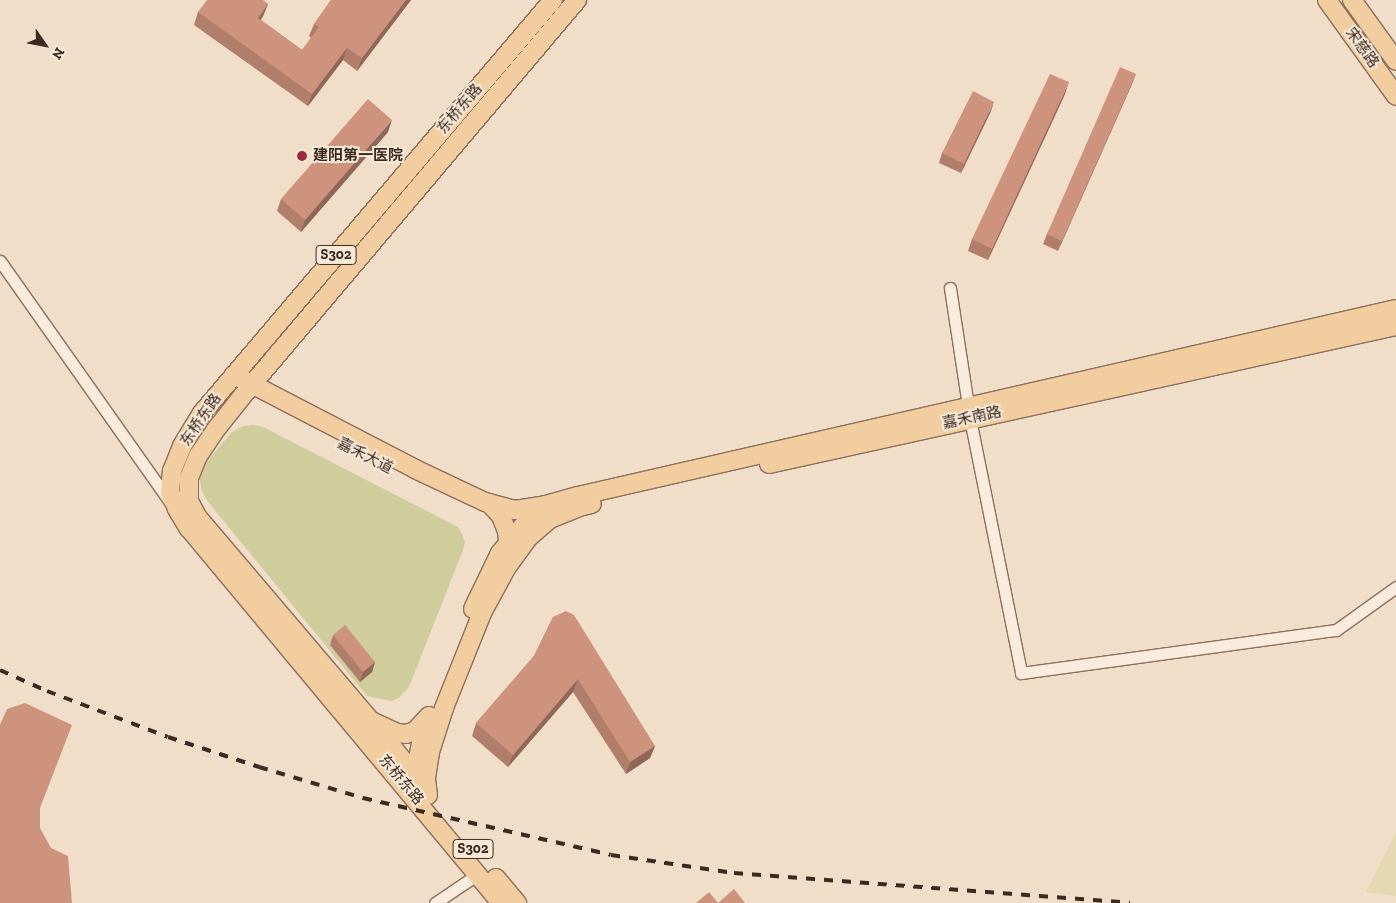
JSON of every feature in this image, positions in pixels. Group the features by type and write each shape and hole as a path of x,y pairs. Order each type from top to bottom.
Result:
{"main road":[{"name":"东桥东路","path":"366,726 189,529 177,509 170,492 172,471 182,446 192,429 230,380 553,0"},
{"name":"东桥东路","path":"501,903 424,799 198,518 189,501 190,478 198,456 220,423 577,0"},
{"name":"宋慈路","path":"1327,0 1396,96"},
{"name":"宋慈路","path":"1352,0 1396,61"},
{"name":"嘉禾南路","path":"548,512 575,503 969,412 1396,308"},
{"name":"嘉禾南路","path":"969,412 1396,326"},
{"name":"嘉禾大道","path":"230,380 486,509 508,516"},
{"path":"508,516 539,518 575,503"},
{"path":"486,509 499,548 500,566"},
{"path":"500,566 509,542 532,515 548,512"},
{"path":"508,516 548,512"},
{"path":"424,799 414,789 421,743 434,719 475,604 500,566 528,538 548,512"},
{"path":"508,516 509,542"},
{"path":"366,726 406,734 415,731 434,719"},
{"path":"424,799 434,719"},
{"path":"366,726 390,744 415,774"},
{"path":"390,744 412,747 421,743"},
{"name":"东桥东路","path":"424,799 517,903"}],"street":[{"path":"0,261 189,529"},
{"path":"950,288 969,412 1021,673 1336,630 1396,587"},
{"path":"434,903 478,874"}],"shaded area":[{"path":"254,425 263,427 458,527 462,534 465,542 463,550 409,687 399,698 391,701 367,696 202,492 199,475 209,459 231,433 243,426"},
{"path":"1396,832 1396,896 1366,892"}],"building":[{"path":"207,0 263,0 268,4 258,18 302,50 319,27 314,24 331,0 406,0 362,58 347,48 312,94 198,12"},
{"path":"1120,67 1136,74 1062,241 1047,234"},
{"path":"1050,74 1069,82 992,249 972,239"},
{"path":"973,91 994,102 964,164 942,153"},
{"path":"368,99 392,120 305,220 281,199"},
{"path":"566,611 574,615 655,746 630,762 578,679 513,755 476,723 534,656 553,617"},
{"path":"345,625 375,662 363,672 333,635"},
{"path":"25,703 72,725 40,808 40,828 51,848 68,856 72,903 0,903 0,725 7,709"},
{"path":"734,889 745,903 718,903"},
{"path":"709,892 718,903 696,903"}],"railway":[{"path":"0,670 47,691 168,737 259,767 363,798 611,855 734,873 1130,903"}],"place":[{"name":"建阳第一医院","path":"302,156"}]}
